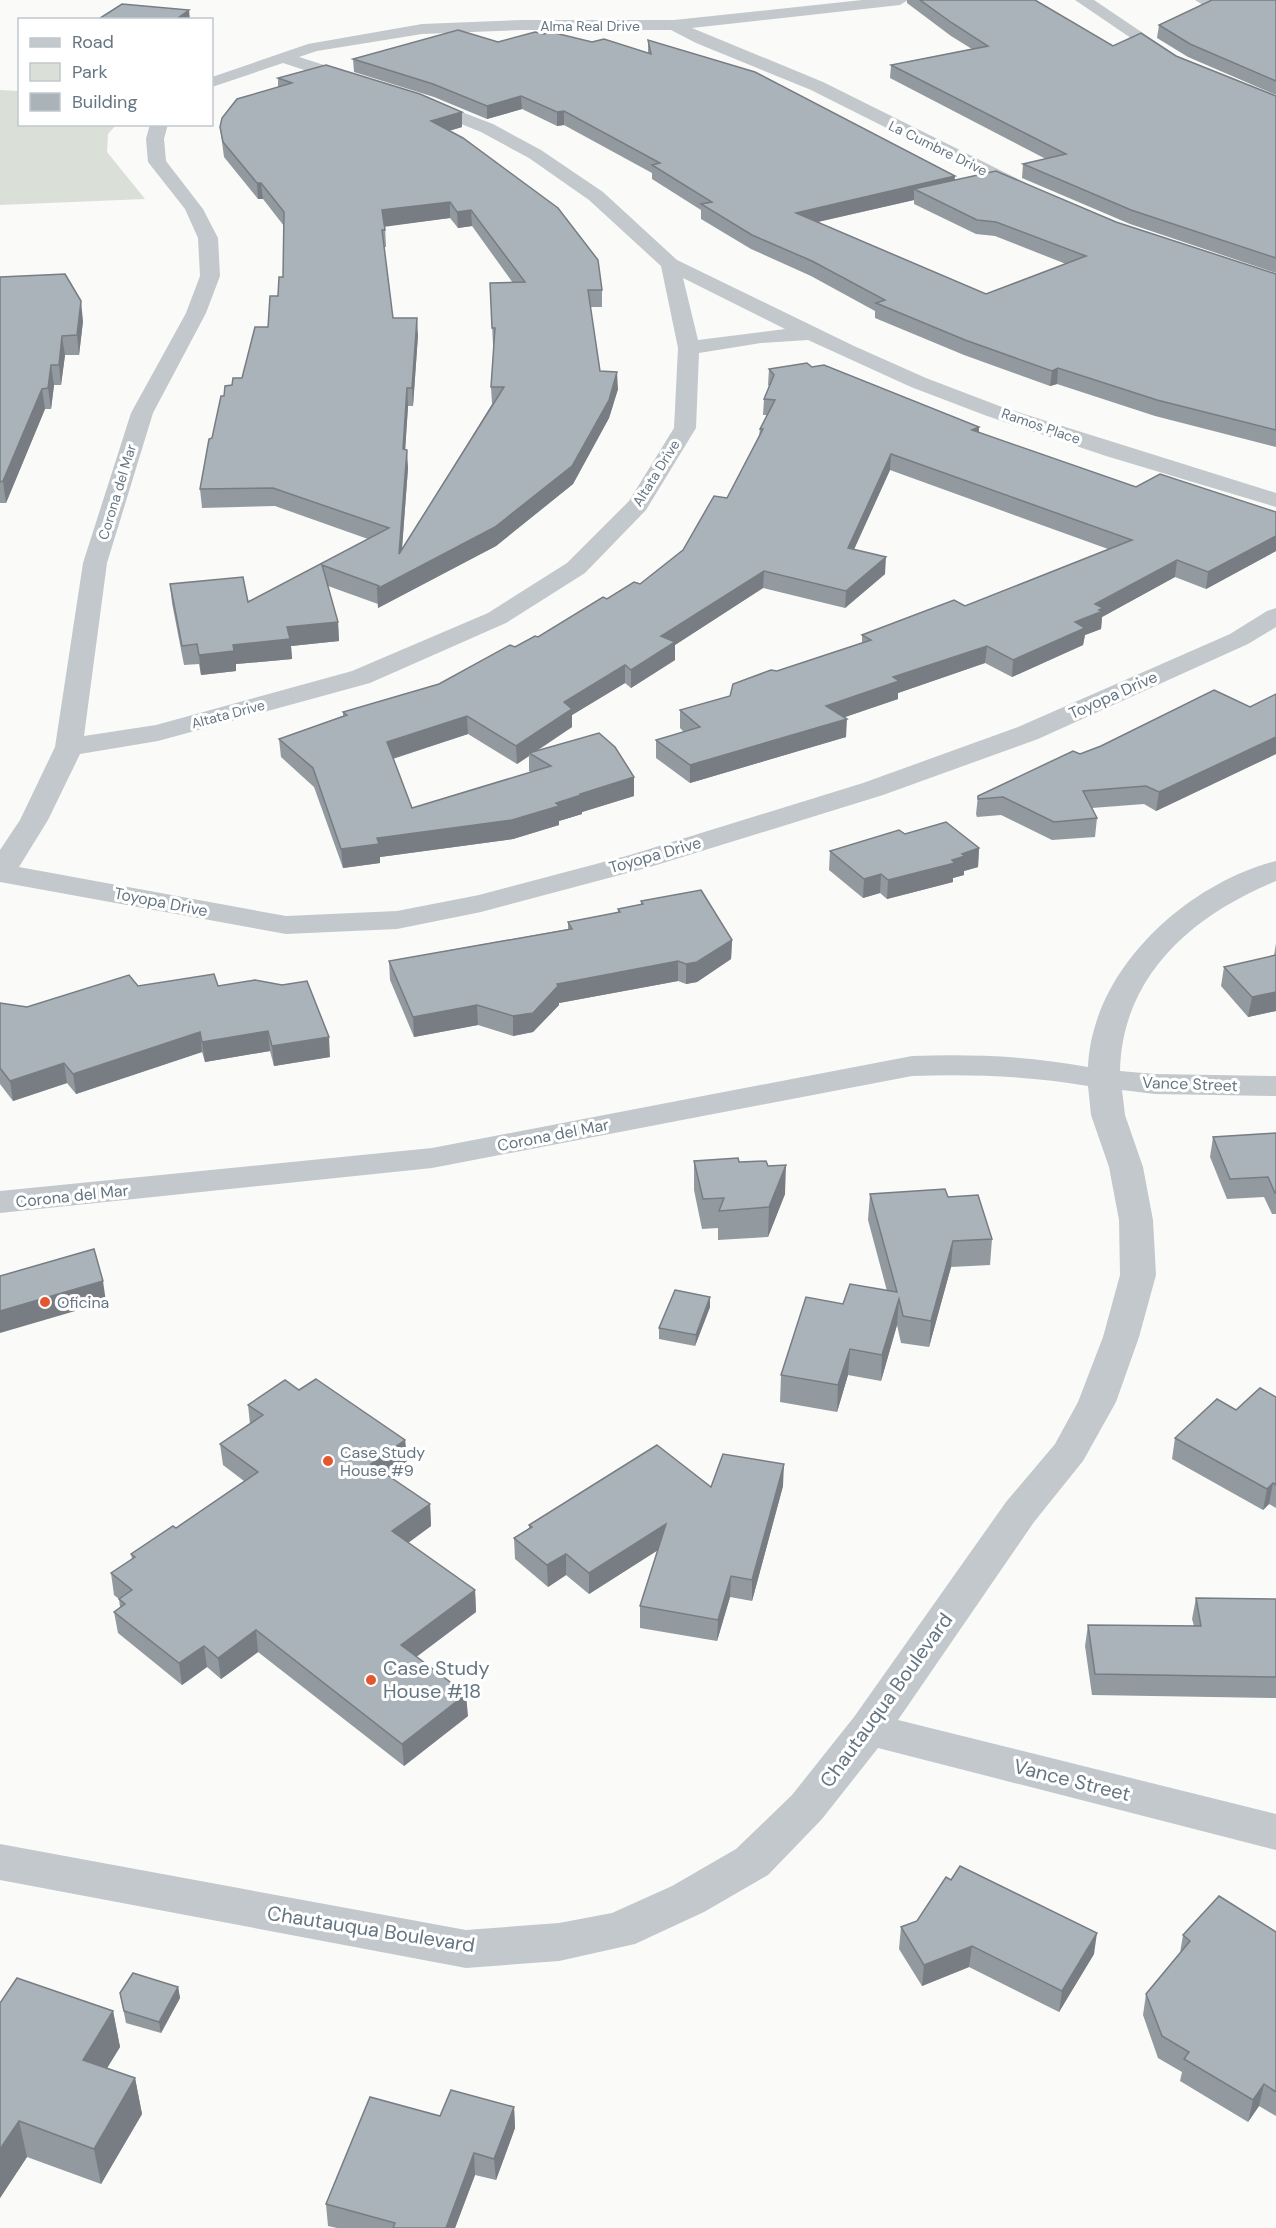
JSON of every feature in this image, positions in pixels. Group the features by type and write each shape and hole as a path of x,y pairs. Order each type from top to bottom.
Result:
{"street":[{"name":"Alma Real Drive","path":"281,57 343,41 422,29 521,25 674,25 756,18 900,0"},
{"path":"1083,0 1192,68"},
{"path":"1203,0 1276,4"},
{"name":"La Cumbre Drive","path":"674,25 702,40 817,86 920,140 1046,199"},
{"path":"213,82 281,57 382,89"},
{"path":"404,96 487,128 535,154 596,196 670,264"},
{"name":"Corona del Mar","path":"0,872 34,820 69,747 95,563 142,413 196,313 210,276 208,237 188,200 157,162 155,139 158,126"},
{"name":"Ramos Place","path":"670,264 813,334 954,396 1136,459 1276,500"},
{"name":"Altata Drive","path":"69,747 158,733 361,677 497,618 576,568 638,505 685,428 689,348 670,264"},
{"name":"Ramos Place","path":"689,348 761,337 813,334"},
{"name":"Toyopa Drive","path":"0,872 286,925 397,920 481,903 640,861 873,789 1028,733 1239,639 1276,616"},
{"name":"Chautauqua Boulevard","path":"0,1862 466,1949 559,1942 619,1930 688,1899 752,1862 807,1807 869,1729 1020,1512 1069,1452 1096,1402 1121,1337 1138,1275 1136,1220 1126,1167 1108,1114 1104,1079 1105,1044 1115,1013 1130,979 1157,945 1195,912 1240,885 1276,870"},
{"name":"Corona del Mar","path":"0,1202 432,1158 912,1066 976,1064 1035,1067 1104,1079"},
{"name":"Vance Street","path":"1104,1079 1155,1084 1276,1086"},
{"name":"Vance Street","path":"869,1729 1276,1832"}],"green space":[{"path":"0,90 18,91 18,126 115,126 108,134 107,152 145,199 0,205"}],"building":[{"path":"920,0 1035,0 1113,46 1141,33 1176,56 1276,96 1276,258 1131,210 1023,164 1066,154 891,65 988,46"},
{"path":"1212,0 1276,0 1276,81 1190,44 1159,25"},
{"path":"122,4 189,10 178,18 100,18"},
{"path":"458,30 498,42 535,32 544,34 551,32 592,42 604,39 651,54 648,40 755,72 955,176 796,213 986,294 1086,256 996,222 977,220 914,189 996,171 1116,222 1276,274 1276,430 1157,400 1058,368 1052,371 965,340 876,303 885,300 812,261 752,235 701,204 712,202 652,165 660,163 564,111 557,112 521,96 487,106 433,84 353,59"},
{"path":"326,65 420,94 462,112 431,121 463,138 558,208 598,260 602,290 588,290 600,371 617,372 609,400 572,466 495,527 377,589 379,586 322,565 338,622 287,627 290,639 233,645 234,651 199,655 197,644 182,646 170,584 243,577 248,602 389,528 273,488 200,489 209,439 212,438 221,396 224,396 225,386 232,385 233,378 242,378 255,327 268,327 270,296 278,296 279,277 283,277 284,212 223,142 220,127 222,118 237,99 292,83 278,78","holes":["450,202 457,212 471,210 525,282 490,283 492,328 495,328 491,387 504,387 399,554 407,450 403,449 407,388 412,388 417,318 393,318 382,230 385,230 382,210"]},
{"path":"65,274 81,301 77,335 62,336 59,365 51,365 48,388 42,389 3,481 0,482 0,277"},
{"path":"807,363 812,367 824,365 979,427 972,430 1136,487 1160,474 1276,512 1276,536 1208,572 1177,560 1095,604 1103,608 1099,610 1103,611 1075,622 1085,628 1013,660 987,646 893,677 899,681 826,706 847,719 690,765 656,740 700,727 680,710 730,696 733,684 771,670 777,671 871,640 862,635 954,600 965,606 1132,540 891,454 848,548 886,557 846,591 764,571 661,636 675,642 631,670 625,665 564,702 572,709 516,746 467,716 387,742 412,808 551,766 529,753 599,733 615,747 634,777 556,803 559,806 512,820 377,838 379,844 341,849 313,768 279,739 347,715 343,712 439,684 510,645 515,647 535,636 538,637 603,597 607,599 634,582 640,584 683,550 714,496 727,498 763,429 760,429 775,400 764,399 774,375 769,369"},
{"path":"1214,690 1250,707 1276,694 1276,737 1159,792 1146,786 1083,791 1097,818 1054,822 1003,797 978,799 978,796 1073,751 1080,754 1101,746"},
{"path":"946,822 979,848 952,860 955,863 888,880 881,874 864,879 830,851 899,830 905,834"},
{"path":"701,890 732,940 697,962 686,964 678,961 557,984 558,986 533,1013 513,1016 477,1005 413,1017 389,961 572,929 568,922 620,912 618,909 643,904 641,901"},
{"path":"1276,955 1276,992 1252,997 1224,967"},
{"path":"214,974 218,986 255,980 282,985 307,981 329,1037 272,1046 268,1031 202,1042 200,1032 73,1074 64,1063 10,1081 0,1068 0,1003 27,1007 129,975 138,986"},
{"path":"1276,1133 1276,1193 1268,1177 1230,1179 1213,1137"},
{"path":"738,1158 739,1162 766,1161 768,1166 786,1165 769,1207 719,1211 724,1198 703,1199 694,1161"},
{"path":"945,1189 948,1197 978,1195 992,1239 953,1241 931,1321 903,1316 899,1299 882,1355 850,1349 838,1385 781,1375 806,1297 843,1304 850,1284 897,1292 870,1194"},
{"path":"94,1249 103,1281 0,1311 0,1276"},
{"path":"675,1290 710,1297 696,1335 659,1328"},
{"path":"316,1379 405,1440 371,1464 430,1504 392,1531 475,1590 401,1645 466,1694 402,1744 256,1630 218,1658 204,1646 179,1663 114,1612 125,1604 119,1599 132,1590 111,1573 135,1557 131,1554 173,1526 176,1528 258,1472 220,1444 263,1415 248,1405 285,1380 299,1390"},
{"path":"1260,1388 1276,1397 1276,1485 1273,1483 1267,1489 1175,1438 1217,1399 1236,1410"},
{"path":"657,1445 711,1487 723,1454 784,1464 752,1580 731,1576 718,1620 640,1606 666,1524 589,1573 566,1554 547,1565 514,1538 532,1527 529,1525"},
{"path":"1196,1598 1276,1599 1276,1677 1095,1674 1088,1625 1201,1626"},
{"path":"960,1866 1097,1933 1062,1991 972,1946 924,1965 901,1927 917,1921 946,1877 951,1880"},
{"path":"1219,1896 1276,1932 1276,2092 1264,2084 1253,2100 1184,2059 1189,2052 1162,2036 1146,1994 1190,1941 1183,1935"},
{"path":"133,1973 178,1987 159,2022 124,2011 120,1993"},
{"path":"17,1978 113,2011 83,2060 135,2078 94,2149 19,2121 0,2149 0,2003"},
{"path":"451,2090 514,2107 494,2159 474,2153 446,2228 393,2228 395,2223 326,2204 370,2097 440,2116"}],"place":[{"name":"Oficina","path":"45,1302"},
{"name":"Case Study House #9","path":"328,1461"},
{"name":"Case Study House #18","path":"371,1680"}]}
